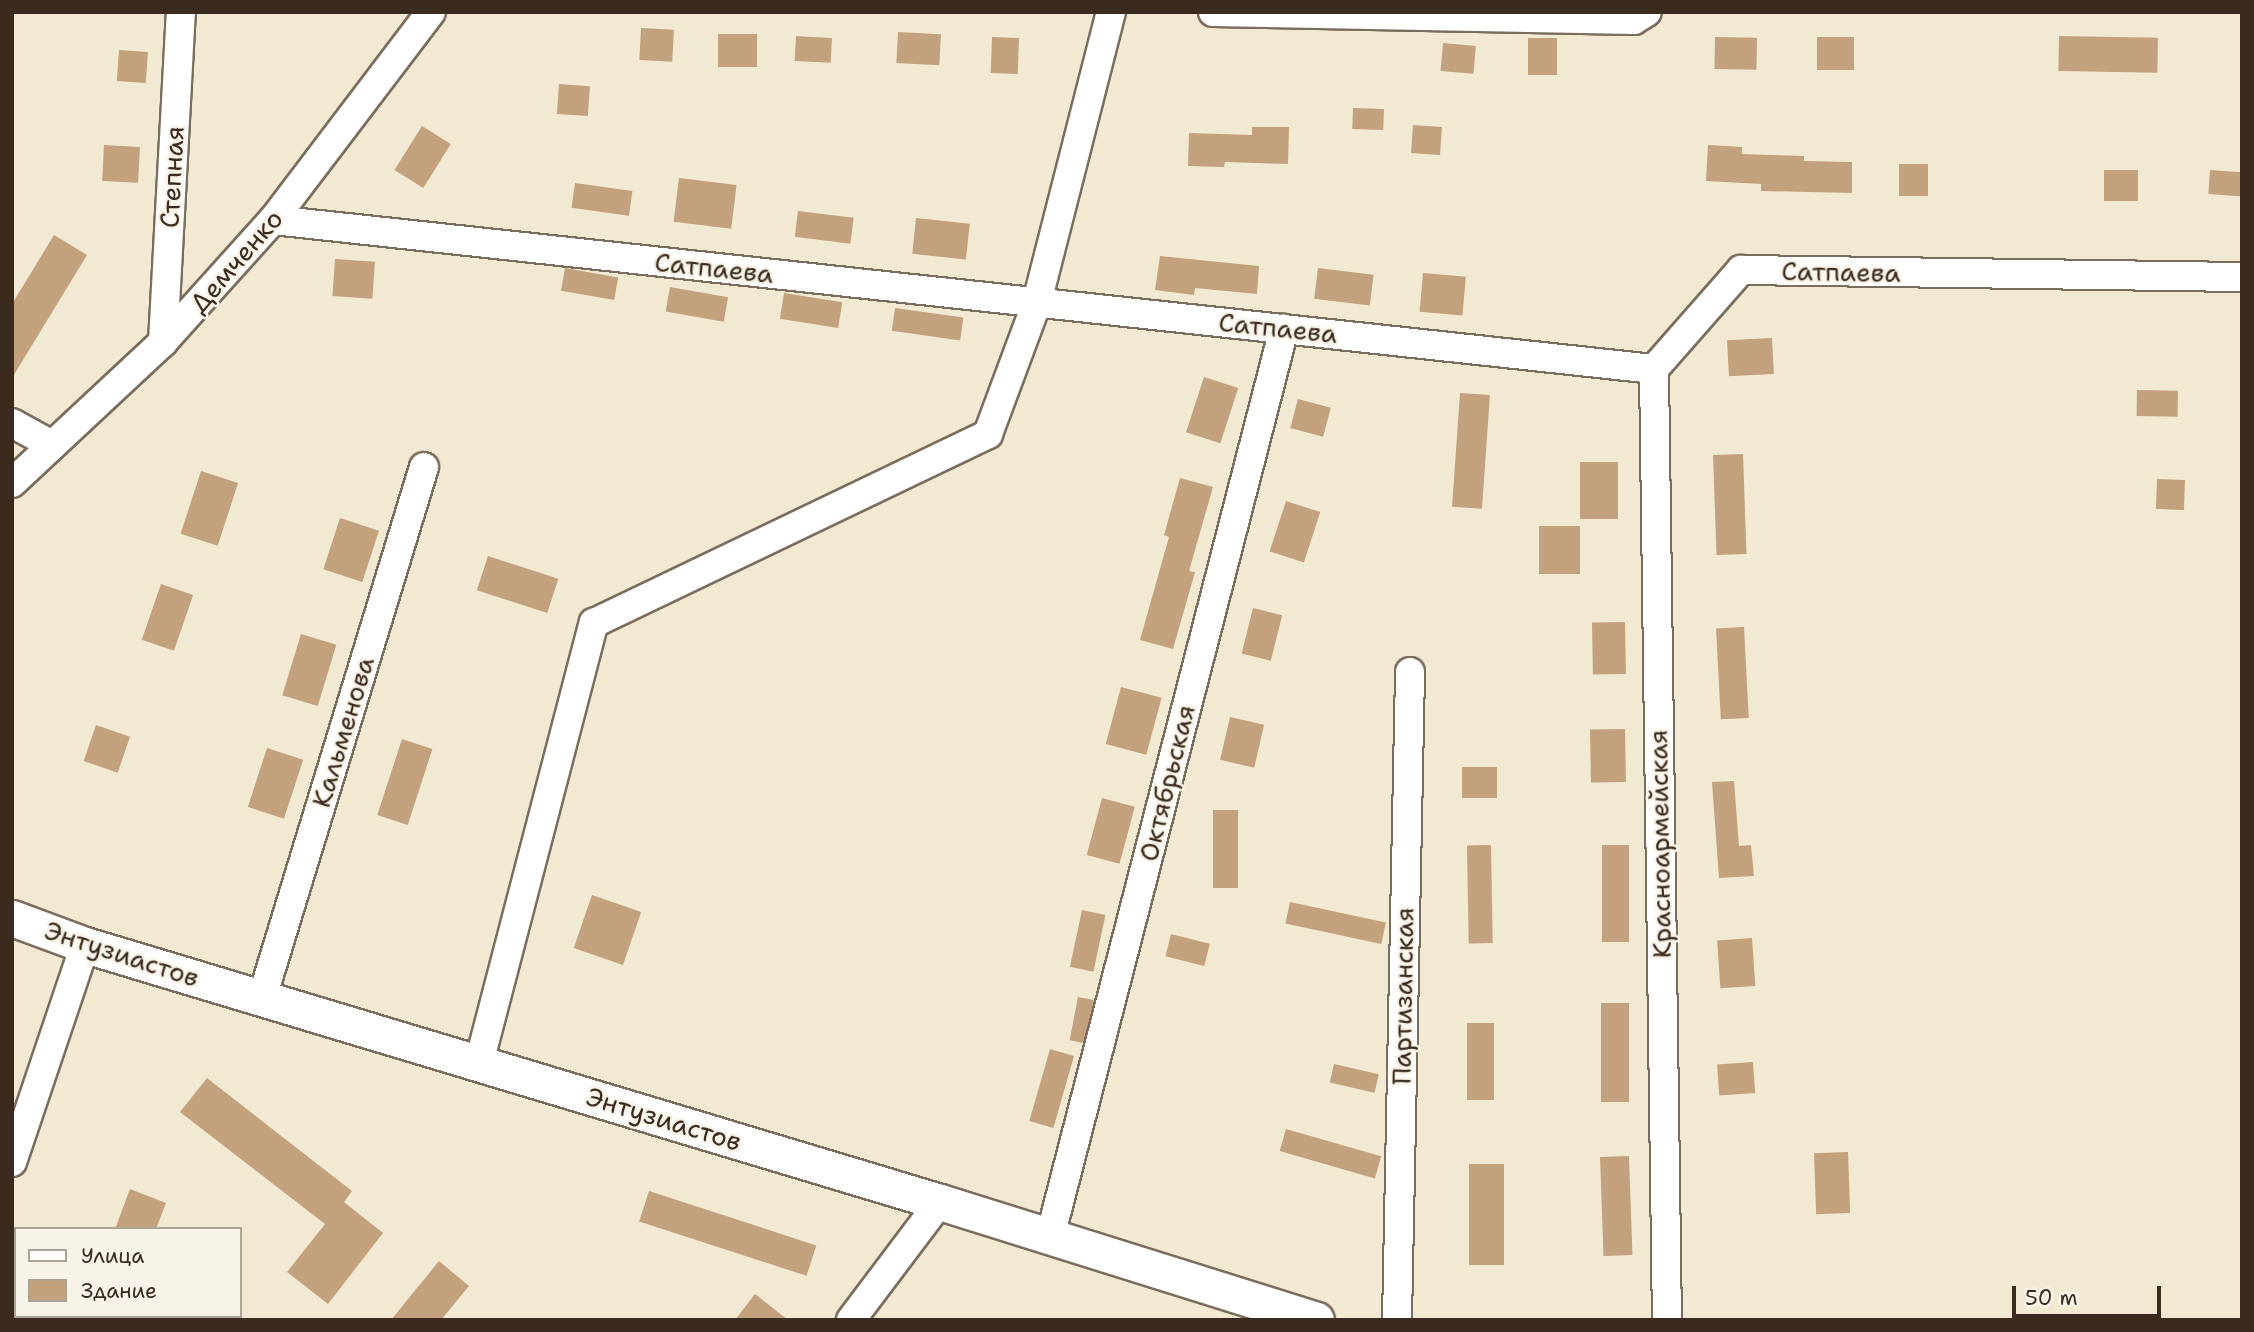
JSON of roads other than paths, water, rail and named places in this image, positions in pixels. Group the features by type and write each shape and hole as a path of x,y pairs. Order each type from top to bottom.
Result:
{"main road":[{"name":"Энтузиастов","path":"12,918 85,945 940,1202 1316,1320"}],"street":[{"name":"Степная","path":"163,342 181,12"},
{"name":"Демченко","path":"12,483 163,342 273,220 430,12"},
{"path":"479,1063 594,623 988,434 1037,302 1111,12"},
{"path":"1213,12 1634,20 1647,12"},
{"name":"Сатпаева","path":"273,220 1654,369 1741,270 2242,277"},
{"name":"Октябрьская","path":"1050,1237 1284,329"},
{"name":"Красноармейская","path":"1654,369 1667,1320"},
{"path":"12,423 52,445"},
{"name":"Кальменова","path":"262,998 424,467"},
{"name":"Партизанская","path":"1397,1320 1409,672"},
{"path":"12,1162 85,945"},
{"path":"851,1320 940,1202"}]}
